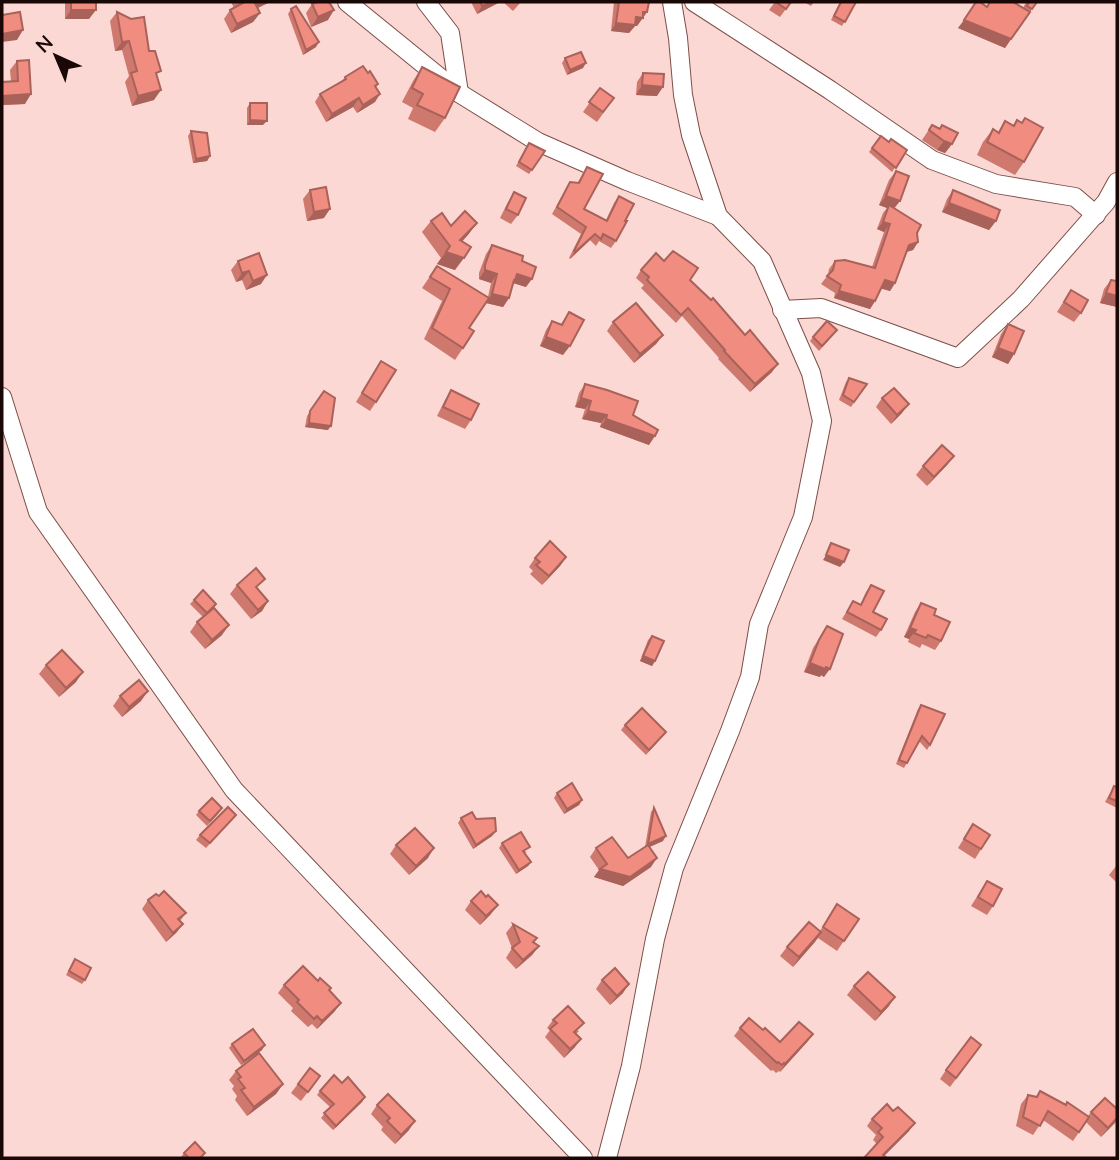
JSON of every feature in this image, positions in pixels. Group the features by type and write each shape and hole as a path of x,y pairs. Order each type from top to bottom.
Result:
{"street":[{"path":"347,2 459,93 538,142 627,181 718,216 762,261 811,373 822,421 803,517 759,624 750,677 674,868 655,939 631,1066 607,1158"},
{"path":"426,2 450,33 459,93"},
{"path":"672,2 683,95 691,135 718,216"},
{"path":"694,2 932,160 996,184 1075,197 1096,215"},
{"path":"782,310 821,308 958,358 1021,299 1107,202 1117,182"},
{"path":"2,397 38,512 234,790 583,1158"}],"building":[{"path":"71,2 96,2 96,10 71,10"},
{"path":"242,2 258,2 255,3 260,13 237,24 230,10"},
{"path":"329,2 334,10 318,17 312,4"},
{"path":"619,2 649,2 647,12 643,12 643,18 636,17 635,25 616,23"},
{"path":"776,2 791,2 786,9"},
{"path":"841,2 856,2 845,22 834,16"},
{"path":"976,2 987,7 990,2 1013,2 1030,12 1011,39 964,20"},
{"path":"1029,2 1037,2 1032,9 1027,6"},
{"path":"296,6 319,42 306,50 291,9"},
{"path":"20,12 23,30 2,34 2,15"},
{"path":"117,12 131,19 144,17 149,51 155,51 161,71 156,73 161,90 138,96 131,73 137,71 129,41 122,42"},
{"path":"581,52 586,63 570,70 565,58"},
{"path":"29,60 31,94 2,96 2,82 18,81 17,61"},
{"path":"363,66 368,73 370,71 378,84 375,86 380,94 363,105 359,98 332,114 320,94"},
{"path":"422,67 460,87 445,118 417,105 423,94 412,88"},
{"path":"643,73 664,74 663,87 642,85"},
{"path":"600,88 614,98 603,112 589,102"},
{"path":"250,103 267,103 267,121 250,120"},
{"path":"1025,118 1043,128 1024,162 987,142 993,129 999,133 1005,121 1014,126 1017,120 1022,123"},
{"path":"932,125 940,129 942,125 958,133 952,144 929,130"},
{"path":"191,131 207,133 210,156 196,159"},
{"path":"881,136 907,150 896,168 872,148"},
{"path":"529,143 545,151 532,170 519,162"},
{"path":"587,167 603,174 584,209 607,221 619,196 634,204 616,241 603,234 601,239 595,234 575,252 586,227 557,207 570,182 579,183"},
{"path":"896,171 909,176 900,201 886,196"},
{"path":"326,187 330,209 314,212 310,190"},
{"path":"953,190 1000,210 996,221 949,203"},
{"path":"514,192 526,198 518,215 506,209"},
{"path":"889,205 921,225 917,233 918,242 909,245 895,283 885,280 875,301 839,291 841,285 827,276 833,270 835,261 845,260 875,268 890,224 883,222"},
{"path":"465,211 477,223 460,240 471,247 464,258 446,252 450,246 431,221 442,213 451,226"},
{"path":"492,245 523,256 522,261 536,267 532,279 517,274 509,298 492,294 497,274 485,270 485,265"},
{"path":"673,251 698,268 690,280 711,300 713,298 745,335 750,330 778,364 755,384 688,308 681,315 647,280 649,277 641,270 656,253 664,261"},
{"path":"259,253 267,275 253,281 249,271 242,273 238,261"},
{"path":"437,266 489,298 469,328 474,331 463,348 432,328 450,289 430,277"},
{"path":"1111,280 1117,281 1117,296 1106,293"},
{"path":"1071,290 1088,300 1081,313 1064,302"},
{"path":"636,303 663,335 640,354 613,322"},
{"path":"569,312 584,320 570,346 546,337 552,321 562,325"},
{"path":"827,321 837,330 822,346 813,337"},
{"path":"1008,324 1024,331 1014,354 998,348"},
{"path":"381,361 396,370 376,402 362,393"},
{"path":"849,378 867,384 854,402 843,395"},
{"path":"585,384 638,401 633,415 658,430 655,436 606,419 607,415 588,411 591,401 581,398"},
{"path":"894,388 909,404 897,415 882,398"},
{"path":"451,390 479,404 471,420 443,407"},
{"path":"324,391 335,398 331,426 309,423 310,411"},
{"path":"942,445 954,456 934,477 923,466"},
{"path":"550,541 566,557 549,576 536,565 540,562 535,558"},
{"path":"831,543 849,550 844,562 826,555"},
{"path":"256,568 265,579 256,587 268,601 258,610 237,585"},
{"path":"871,585 884,591 873,612 887,619 881,630 847,612 853,601 861,605"},
{"path":"203,590 216,604 207,613 194,600"},
{"path":"921,603 936,609 934,615 950,622 941,641 914,633 916,630 910,628"},
{"path":"214,608 229,625 212,640 197,622"},
{"path":"827,626 843,634 830,669 810,663"},
{"path":"652,636 664,641 655,661 643,656"},
{"path":"62,650 83,672 66,688 46,665"},
{"path":"139,680 148,691 129,707 120,696"},
{"path":"921,705 945,714 930,745 922,736 907,763 899,760"},
{"path":"642,708 666,732 649,750 625,725"},
{"path":"572,783 582,800 567,809 557,793"},
{"path":"1114,786 1117,787 1117,801 1109,798"},
{"path":"212,798 222,808 210,821 199,811"},
{"path":"228,807 236,815 210,843 200,835"},
{"path":"654,808 666,836 648,844"},
{"path":"472,812 476,819 495,818 496,831 476,845 461,818"},
{"path":"973,824 990,835 981,849 964,839"},
{"path":"415,828 434,848 416,866 396,845"},
{"path":"521,832 530,847 523,851 531,862 519,870 502,843"},
{"path":"612,837 628,858 648,845 657,858 630,877 600,869 607,864 596,848"},
{"path":"987,881 1002,889 993,906 978,897"},
{"path":"164,891 186,913 178,919 183,924 173,933 148,900"},
{"path":"481,891 498,905 486,916 471,901"},
{"path":"837,904 859,919 844,941 823,927"},
{"path":"809,922 821,932 799,957 787,947"},
{"path":"513,924 537,938 533,942 539,946 523,960 512,948 520,942"},
{"path":"75,959 91,968 85,980 69,971"},
{"path":"303,966 318,981 320,978 331,988 329,990 341,1003 322,1021 317,1016 314,1019 284,985"},
{"path":"615,968 629,984 617,996 602,980"},
{"path":"868,972 895,997 881,1012 854,986"},
{"path":"568,1006 584,1023 574,1032 581,1039 570,1049 550,1029 557,1023 553,1020"},
{"path":"749,1018 780,1042 799,1022 813,1034 782,1065 740,1028"},
{"path":"253,1029 265,1045 244,1061 232,1044"},
{"path":"971,1037 981,1045 956,1078 946,1070"},
{"path":"259,1053 283,1084 254,1107 241,1090 245,1088 236,1071"},
{"path":"310,1068 320,1076 308,1092 298,1084"},
{"path":"334,1075 342,1083 348,1077 365,1097 336,1126 324,1113 334,1104 320,1091"},
{"path":"1040,1091 1066,1105 1067,1102 1089,1117 1079,1132 1048,1111 1040,1126 1023,1117 1028,1095 1037,1097"},
{"path":"388,1094 415,1121 401,1135 387,1121 390,1118 377,1105"},
{"path":"1105,1098 1117,1109 1117,1118 1108,1128 1091,1112"},
{"path":"887,1104 893,1111 898,1107 915,1123 883,1155 887,1158 864,1158 883,1137 878,1132 882,1128 872,1119"},
{"path":"195,1142 205,1153 200,1158 189,1158 184,1153"}]}
